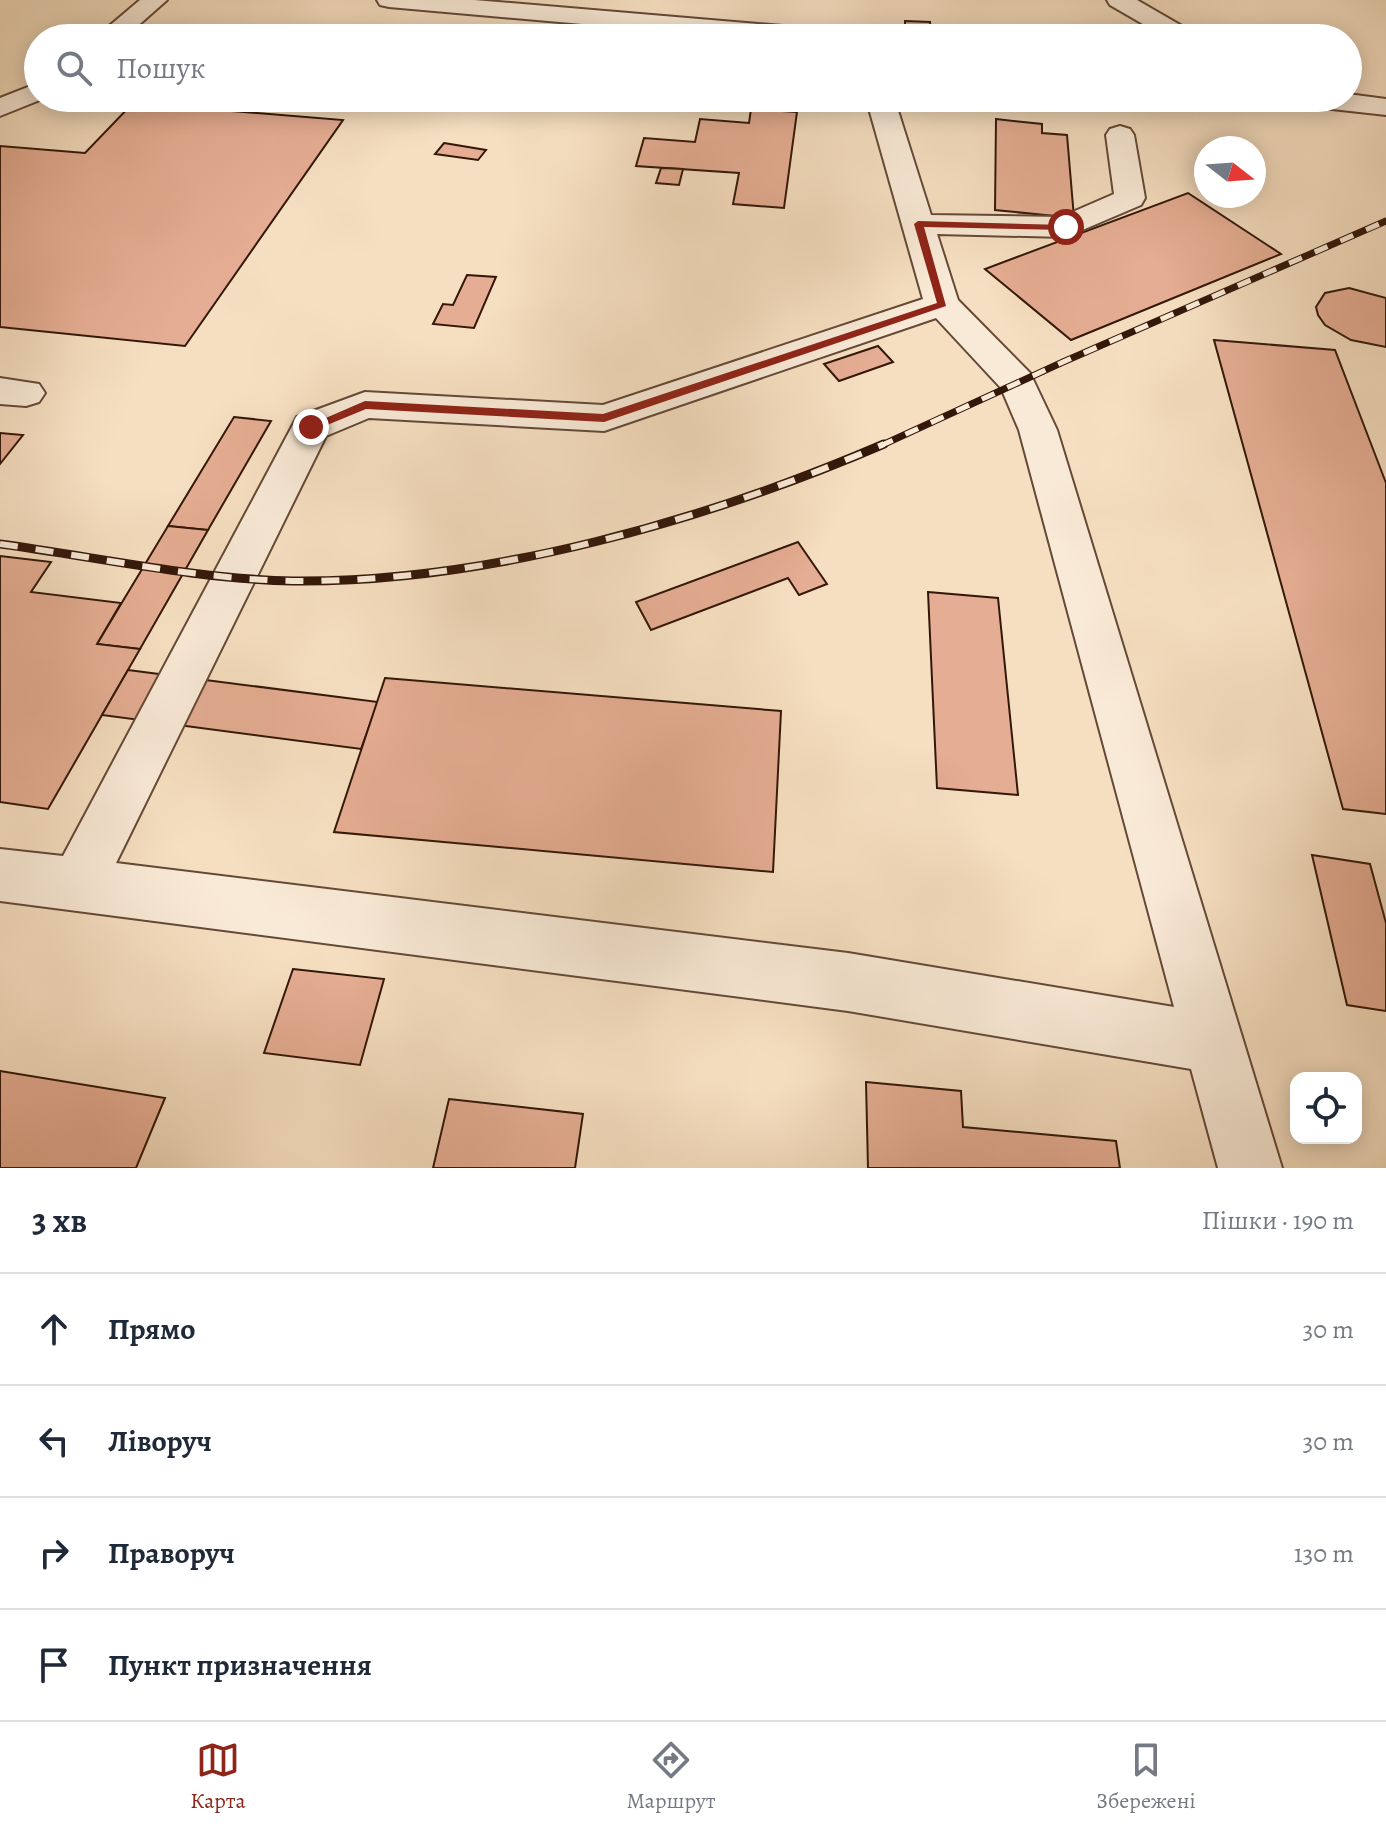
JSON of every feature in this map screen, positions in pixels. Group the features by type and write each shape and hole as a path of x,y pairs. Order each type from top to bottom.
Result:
{"lane":[{"path":"125,24 155,0"},
{"path":"389,0 676,24"},
{"path":"1119,0 1161,24"},
{"path":"418,24 435,2"},
{"path":"0,108 24,97"},
{"path":"1362,104 1386,107"},
{"path":"884,112 942,304 1017,382 1038,430 1250,1168"},
{"path":"918,224 1066,227 1130,198 1120,135"},
{"path":"77,885 311,427 365,405 604,418 942,304"},
{"path":"0,875 848,982 1215,1043"}],"building":[{"path":"905,21 930,24 905,24"},
{"path":"124,112 244,112 343,120 185,346 0,327 0,146 85,153"},
{"path":"751,112 797,112 784,208 733,204 739,173 636,166 644,138 695,142 700,119 749,123"},
{"path":"996,119 1042,124 1042,133 1067,135 1074,218 995,210"},
{"path":"444,143 486,150 478,160 435,154"},
{"path":"661,168 683,169 679,185 656,183"},
{"path":"1188,193 1194,197 1194,208 1211,208 1281,254 1071,340 985,269"},
{"path":"467,275 496,277 474,328 433,324 443,304 453,305"},
{"path":"1349,288 1386,298 1386,347 1351,340 1325,325 1318,315 1316,307 1325,293"},
{"path":"1214,340 1335,350 1386,483 1386,814 1343,809"},
{"path":"878,346 893,362 839,381 824,364"},
{"path":"234,417 271,421 208,530 168,526"},
{"path":"0,433 23,435 0,464"},
{"path":"168,526 208,530 140,649 97,644"},
{"path":"798,542 827,584 799,595 788,578 651,630 636,602"},
{"path":"0,556 51,562 31,592 121,603 97,644 140,649 48,809 0,802"},
{"path":"928,592 998,598 1018,795 937,788"},
{"path":"128,670 378,702 361,749 102,715"},
{"path":"385,678 781,711 773,872 334,832"},
{"path":"1312,855 1370,864 1386,923 1386,1011 1347,1005"},
{"path":"293,969 384,979 360,1065 264,1053"},
{"path":"0,1071 165,1098 136,1168 0,1168"},
{"path":"866,1082 961,1091 963,1127 1116,1141 1120,1168 868,1168"},
{"path":"449,1099 583,1114 575,1168 433,1168"}],"railway":[{"path":"880,446 1386,221"},
{"path":"0,544 183,572 256,579 367,579 443,571 519,559 671,521 816,472 884,444"}],"route":[{"path":"311,427 365,405 604,418 942,304 918,224 1066,227"}]}
